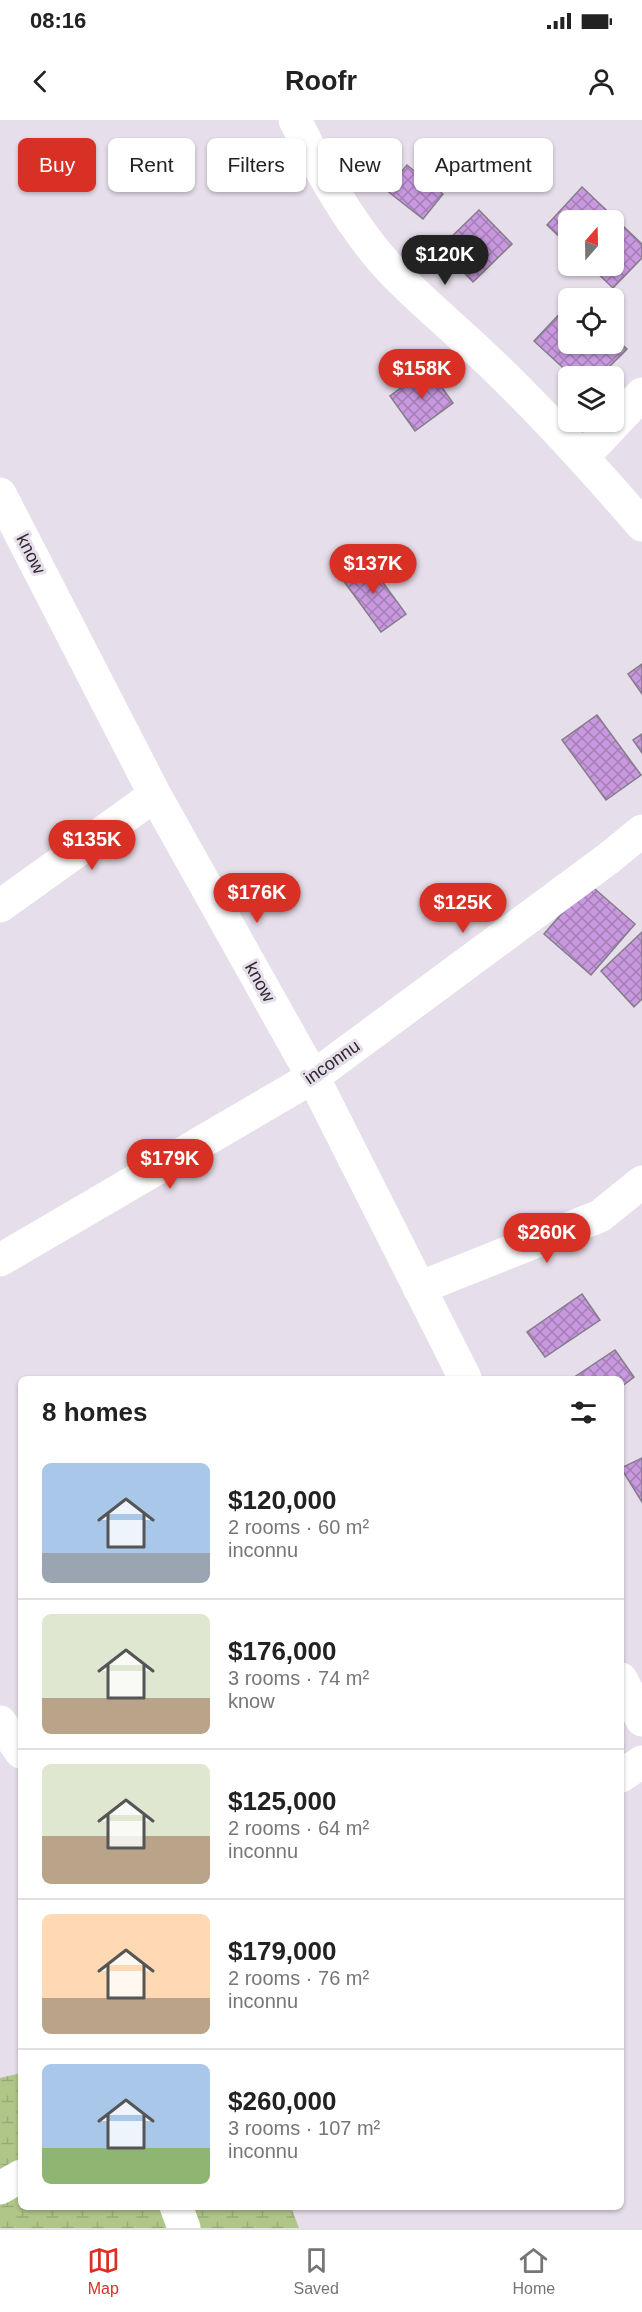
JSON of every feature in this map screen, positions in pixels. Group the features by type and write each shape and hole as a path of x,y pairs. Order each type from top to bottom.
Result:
{"street":[{"path":"296,120 315,161 356,226 395,274 503,374 583,457 642,525"},
{"path":"583,457 642,394"},
{"name":"know","path":"0,494 155,795 314,1077 464,1376"},
{"path":"0,906 155,795"},
{"name":"inconnu","path":"0,1260 314,1077 609,858 642,831"},
{"path":"419,1288 600,1216 642,1182"},
{"path":"624,1686 642,1720"},
{"path":"0,1722 18,1748"},
{"path":"624,1774 642,1762"},
{"path":"0,2188 18,2177"},
{"path":"177,2210 184,2228"}],"green space":[{"path":"18,2074 18,2210 292,2210 299,2228 0,2228 0,2078"}],"building":[{"path":"407,165 414,171 414,192 441,192 443,194 423,219 389,192 402,192 402,171"},
{"path":"582,187 606,210 561,210"},
{"path":"479,210 512,244 473,282 440,248"},
{"path":"558,213 558,235 547,225"},
{"path":"624,227 642,244 642,258 613,288 600,276 624,276"},
{"path":"558,316 558,354 622,354 610,366 561,366 534,341"},
{"path":"428,368 453,403 415,431 390,396"},
{"path":"365,558 406,614 381,632 340,576"},
{"path":"642,664 642,694 628,674"},
{"path":"597,715 641,775 606,800 562,740"},
{"path":"642,734 642,753 633,740"},
{"path":"588,883 635,924 591,975 544,934"},
{"path":"642,932 642,999 634,1007 601,971"},
{"path":"582,1294 600,1320 545,1357 527,1332"},
{"path":"615,1350 634,1377 624,1385 624,1376 576,1376"},
{"path":"642,1458 642,1502 624,1473 624,1467"}]}
